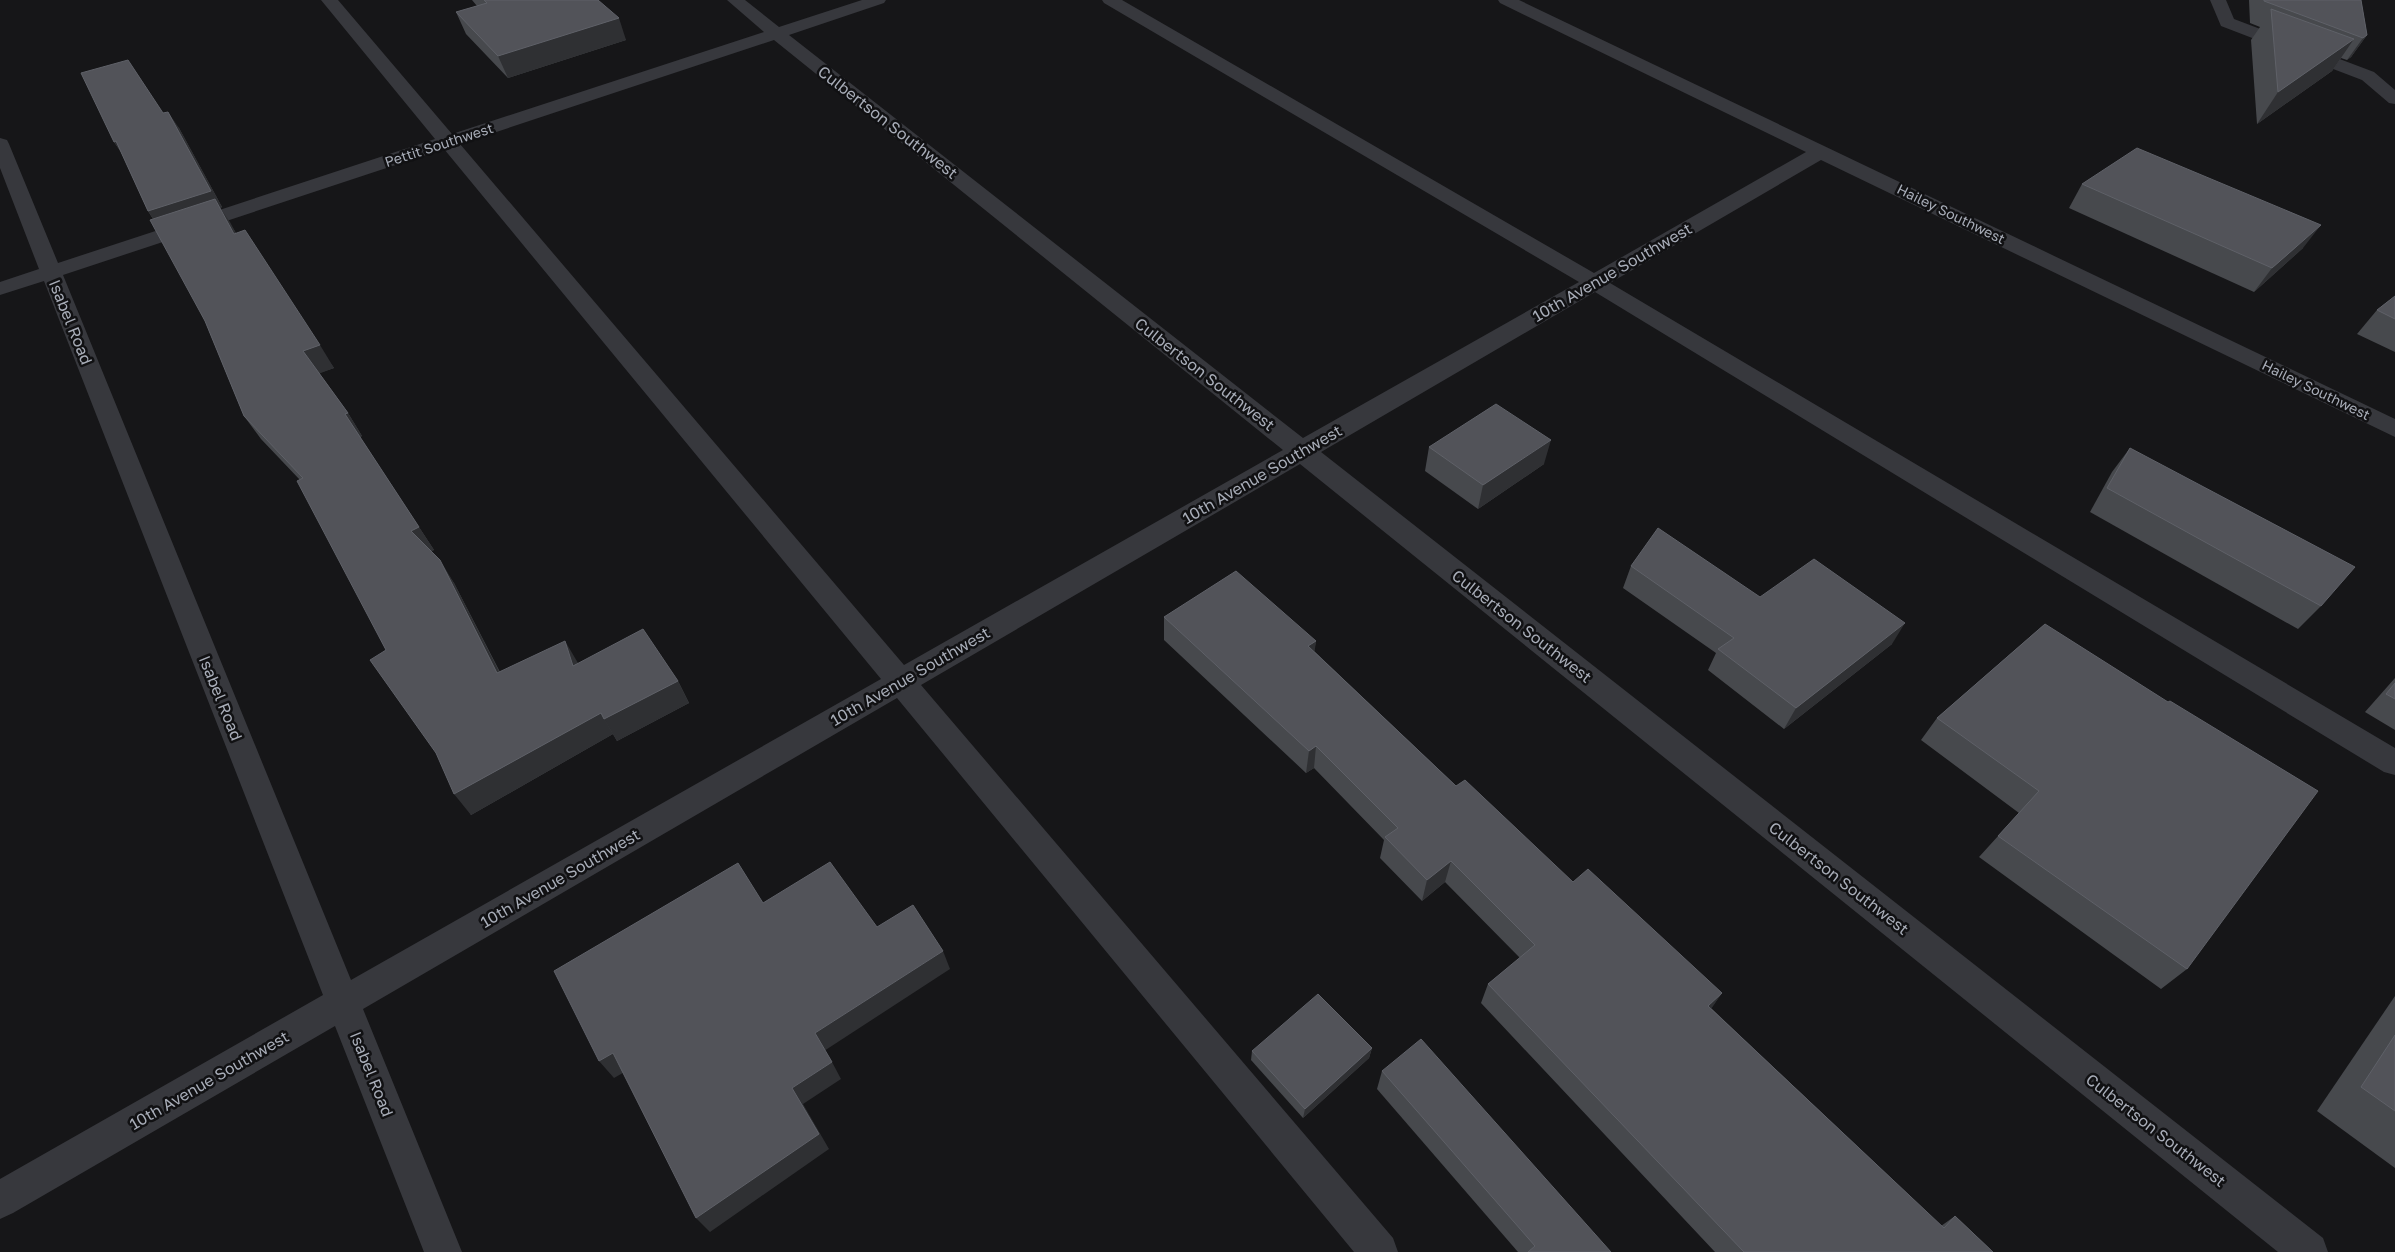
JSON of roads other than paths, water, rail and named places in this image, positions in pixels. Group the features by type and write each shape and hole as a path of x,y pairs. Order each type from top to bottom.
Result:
{"street":[{"path":"329,0 1379,1252"},
{"name":"Culbertson Southwest","path":"734,0 2309,1252"},
{"name":"Pettit Southwest","path":"0,289 878,0"},
{"path":"1110,0 1594,282 2395,763"},
{"name":"Hailey Southwest","path":"1506,0 2395,429"},
{"path":"2218,0 2227,22 2368,76 2395,99"},
{"name":"Isabel Road","path":"0,144 443,1252"},
{"name":"10th Avenue Southwest","path":"0,1200 1821,152"}]}
